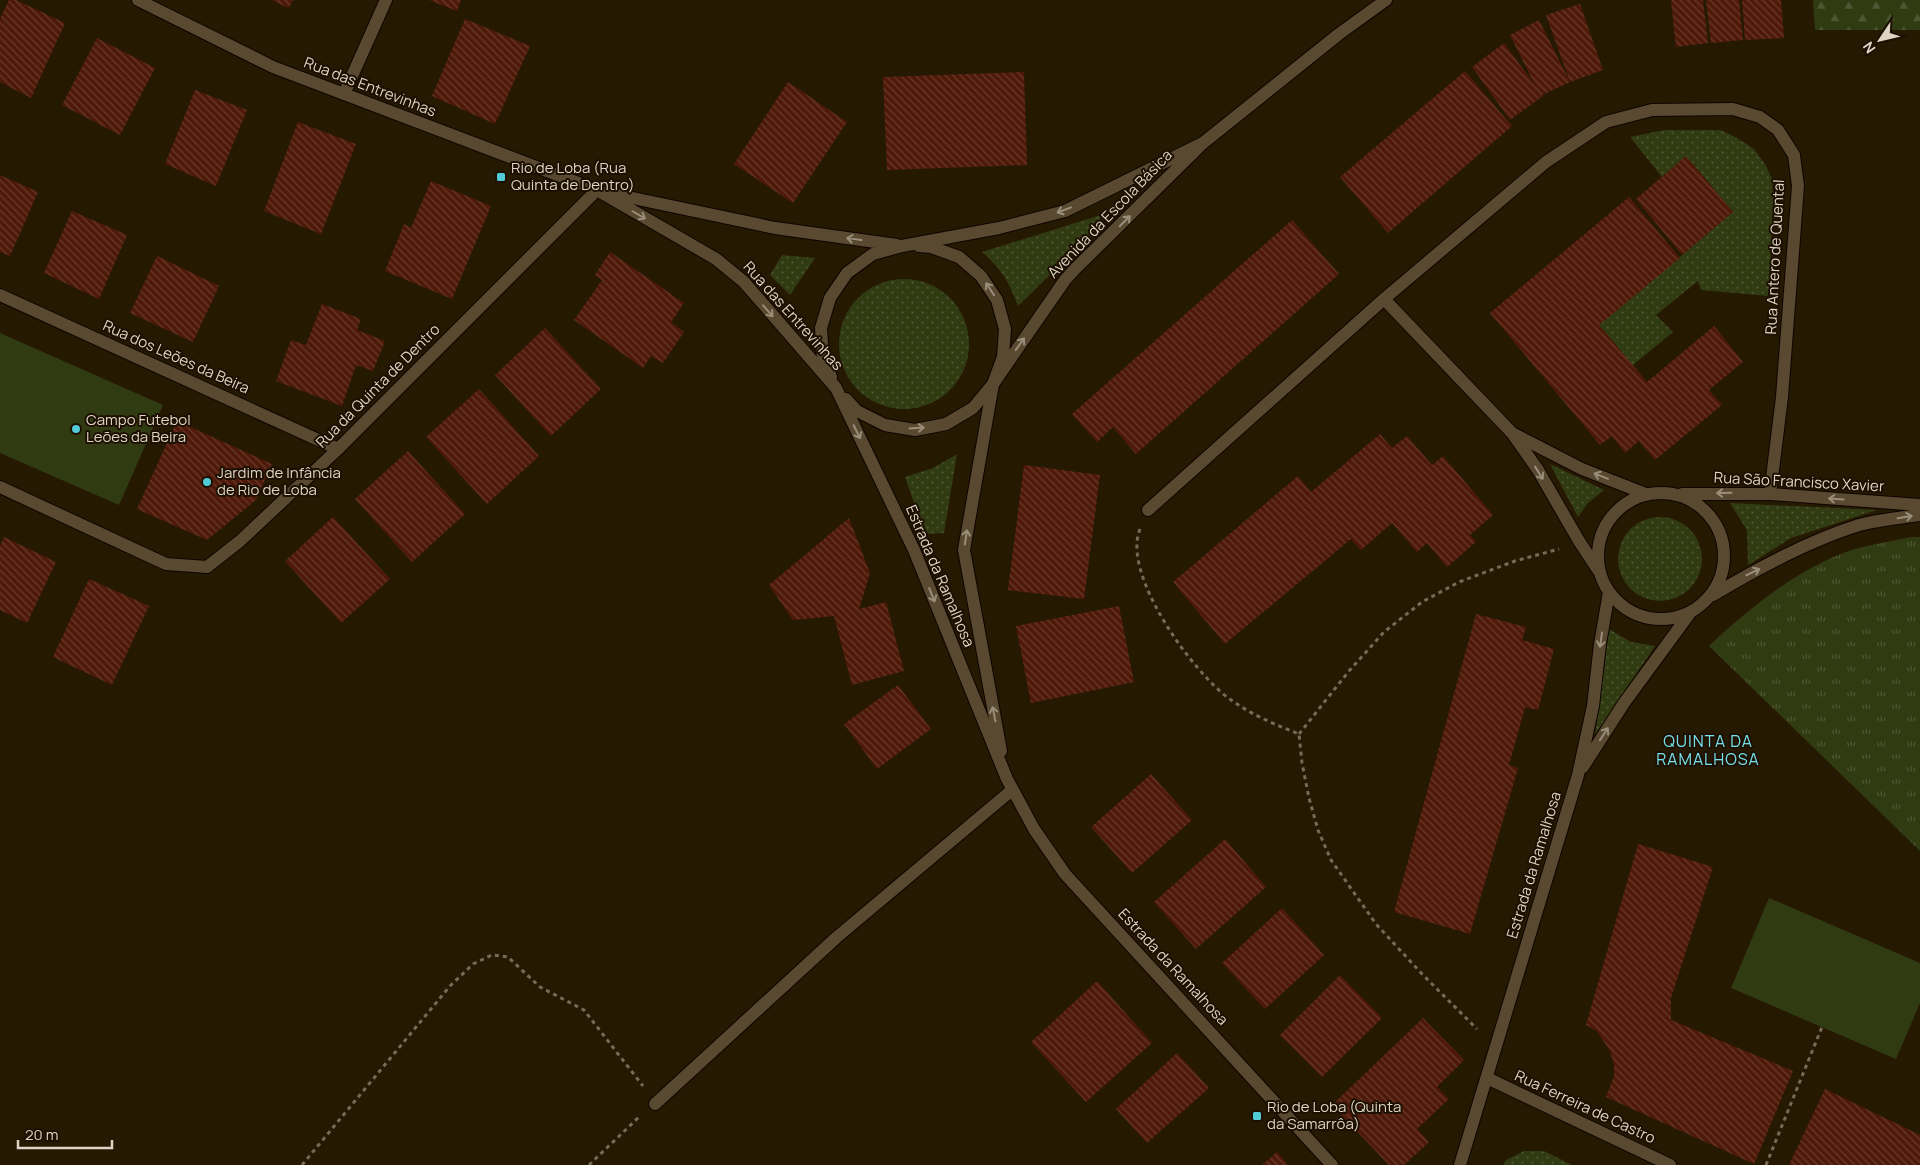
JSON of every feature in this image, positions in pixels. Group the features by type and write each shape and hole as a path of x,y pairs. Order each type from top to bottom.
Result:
{"street":[{"name":"Rua das Entrevinhas","path":"138,0 273,67 597,190 775,228 902,246"},
{"path":"344,94 386,0"},
{"name":"Avenida da Escola Básica","path":"1203,144 1065,211 999,228 902,246 872,254 847,273 830,298 822,328 824,359 836,388 857,411 885,425 915,430 946,424 973,408 993,384 1065,280 1203,144 1339,34 1386,0"},
{"name":"Rua Antero de Quental","path":"1148,510 1384,299 1546,162 1606,122 1652,110 1733,109 1760,117 1778,130 1794,156 1798,186 1782,397 1770,494"},
{"name":"Rua das Entrevinhas","path":"597,190 716,259 744,282 836,388"},
{"name":"Rua da Quinta de Dentro","path":"0,487 166,564 207,567 240,541 338,449 597,190"},
{"name":"Avenida da Escola Básica","path":"902,246 932,247 959,257 982,276 997,300 1005,328 1004,357 993,384"},
{"name":"Rua dos Leões da Beira","path":"0,295 338,449"},
{"path":"1384,299 1512,433 1538,470 1579,541 1600,572 1609,592 1621,605 1637,614 1654,619 1672,618 1690,613 1701,606 1720,580 1724,563 1724,545 1718,528 1708,513 1694,501 1677,494 1662,492 1646,494 1628,502 1612,515 1602,532 1598,552 1600,572"},
{"name":"Estrada da Ramalhosa","path":"993,384 964,550 1010,785"},
{"name":"Estrada da Ramalhosa","path":"836,388 914,550 1010,785 1034,829 1065,874 1332,1165"},
{"path":"1512,433 1582,469 1646,494"},
{"name":"Rua São Francisco Xavier","path":"1677,494 1770,494 1920,505"},
{"path":"1710,596 1747,575 1816,542 1860,525 1920,515"},
{"path":"1578,775 1593,706 1600,644 1609,592"},
{"path":"1578,775 1624,703 1690,613"},
{"name":"Estrada da Ramalhosa","path":"1460,1165 1578,775"},
{"path":"655,1104 838,937 1010,785"},
{"name":"Rua Ferreira de Castro","path":"1487,1078 1670,1165"}],"path":[{"path":"1148,510 1138,534 1138,559 1142,576 1156,606 1173,634 1211,684 1231,700 1277,726 1299,734"},
{"path":"1497,1047 1450,1002 1376,924 1331,860 1318,830 1309,798 1302,763 1299,734 1349,671 1384,632 1422,602 1459,582 1579,541"},
{"path":"302,1165 450,986 473,964 492,955 508,957 540,987 584,1010 631,1069 655,1104 589,1165"},
{"path":"1766,1165 1822,1027"}],"green space":[{"path":"1813,0 1920,0 1920,30 1815,30"},
{"path":"1665,130 1721,130 1754,149 1765,164 1772,179 1773,198 1769,296 1701,290 1698,281 1656,315 1673,332 1633,365 1599,325 1733,212 1687,157 1662,177 1630,137"},
{"path":"1101,215 1098,228 1018,306 1004,276 982,252"},
{"path":"782,255 815,258 790,295 770,275"},
{"path":"904,279 929,284 950,298 964,319 969,344 964,369 950,390 929,404 904,409 879,404 858,390 844,369 839,344 844,319 858,298 879,284"},
{"name":"Campo Futebol Leões da Beira","path":"0,333 163,405 119,505 0,453"},
{"path":"957,454 944,533 925,534 905,477 933,468"},
{"path":"1550,464 1604,490 1588,503 1578,517"},
{"path":"1730,503 1877,510 1791,538 1748,565 1747,530"},
{"path":"1660,517 1676,520 1690,529 1699,543 1702,559 1699,575 1690,589 1676,598 1660,601 1644,598 1630,589 1621,575 1618,559 1621,543 1630,529 1644,520"},
{"path":"1920,537 1920,851 1709,646 1759,603 1814,566 1855,549"},
{"path":"1609,629 1631,642 1655,646 1595,735"},
{"path":"1769,898 1920,963 1920,1003 1896,1059 1731,988"},
{"path":"1524,1151 1544,1151 1572,1165 1503,1165 1506,1160"}],"building":[{"path":"9,0 16,0 65,23 31,98 0,82 0,19"},
{"path":"271,0 293,0 289,8"},
{"path":"429,0 461,0 457,11"},
{"path":"1671,0 1703,0 1708,43 1676,47"},
{"path":"1706,0 1739,0 1743,40 1711,43"},
{"path":"1742,0 1781,0 1784,38 1745,40"},
{"path":"1580,4 1603,70 1570,82 1546,15"},
{"path":"465,19 530,46 495,124 432,96"},
{"path":"1539,20 1570,82 1542,95 1510,120 1472,67 1504,43 1535,85 1510,35"},
{"path":"97,38 155,68 120,135 62,105"},
{"path":"1465,71 1512,126 1388,233 1340,177"},
{"path":"1024,72 1027,165 887,170 883,77"},
{"path":"788,82 847,122 793,203 734,164"},
{"path":"195,90 247,110 216,186 165,164"},
{"path":"298,122 356,144 321,234 264,211"},
{"path":"1686,156 1733,212 1682,255 1636,199"},
{"path":"0,175 38,192 10,256 0,252"},
{"path":"431,181 491,206 452,299 385,271 404,224 411,228"},
{"path":"1629,197 1680,258 1599,325 1647,382 1714,326 1743,362 1709,390 1722,405 1655,460 1639,441 1625,453 1612,436 1600,445 1490,313"},
{"path":"72,211 127,235 99,299 44,273"},
{"path":"1292,220 1339,274 1136,454 1113,427 1097,442 1072,414"},
{"path":"610,252 684,303 671,322 684,332 663,363 651,356 643,368 574,320 602,280 595,275"},
{"path":"157,256 219,286 193,342 130,313"},
{"path":"322,304 361,319 357,330 385,341 373,371 356,365 342,406 276,381 291,340 306,345"},
{"path":"545,328 601,389 551,436 495,375"},
{"path":"479,389 539,456 487,504 426,437"},
{"name":"Jardim de Infância de Rio de Loba","path":"177,421 272,464 256,500 207,540 137,509"},
{"path":"1380,434 1392,448 1407,436 1432,465 1443,456 1493,515 1470,535 1476,542 1447,567 1427,543 1417,552 1392,523 1361,550 1351,539 1225,644 1173,582 1298,476 1311,492"},
{"path":"408,451 465,514 412,562 355,499"},
{"path":"1024,465 1100,475 1084,599 1008,590"},
{"path":"333,517 390,579 341,623 285,561"},
{"path":"849,518 870,573 859,609 886,602 904,671 852,685 834,616 793,620 769,585"},
{"path":"4,537 56,562 27,623 0,610 0,546"},
{"path":"89,579 149,606 112,685 53,657"},
{"path":"1119,606 1134,682 1031,703 1016,626"},
{"path":"1476,614 1526,627 1522,640 1554,649 1538,710 1525,707 1509,765 1518,768 1470,934 1394,912"},
{"path":"898,685 931,729 877,769 844,724"},
{"path":"1151,774 1192,820 1132,873 1091,827"},
{"path":"1225,839 1266,887 1196,949 1154,902"},
{"path":"1638,844 1713,867 1671,998 1671,1020 1793,1071 1754,1164 1606,1097 1614,1076 1614,1064 1610,1051 1597,1031 1586,1025"},
{"path":"1282,908 1324,955 1265,1009 1222,963"},
{"path":"1340,975 1382,1018 1322,1077 1280,1035"},
{"path":"1097,981 1152,1043 1086,1102 1031,1042"},
{"path":"1423,1018 1464,1060 1437,1087 1449,1099 1417,1129 1429,1142 1404,1165 1389,1165 1332,1105"},
{"path":"1177,1053 1209,1088 1147,1143 1116,1109"},
{"path":"1825,1089 1920,1135 1920,1165 1789,1165"},
{"path":"1277,1152 1288,1165 1262,1165"}],"place":[{"name":"Rio de Loba (Rua Quinta de Dentro)","path":"501,177"},
{"name":"Campo Futebol Leões da Beira","path":"76,429"},
{"name":"Jardim de Infância de Rio de Loba","path":"207,482"},
{"name":"Rio de Loba (Quinta da Samarrôa)","path":"1257,1116"}],"district":[{"name":"QUINTA DA RAMALHOSA","path":"1708,750"}]}
